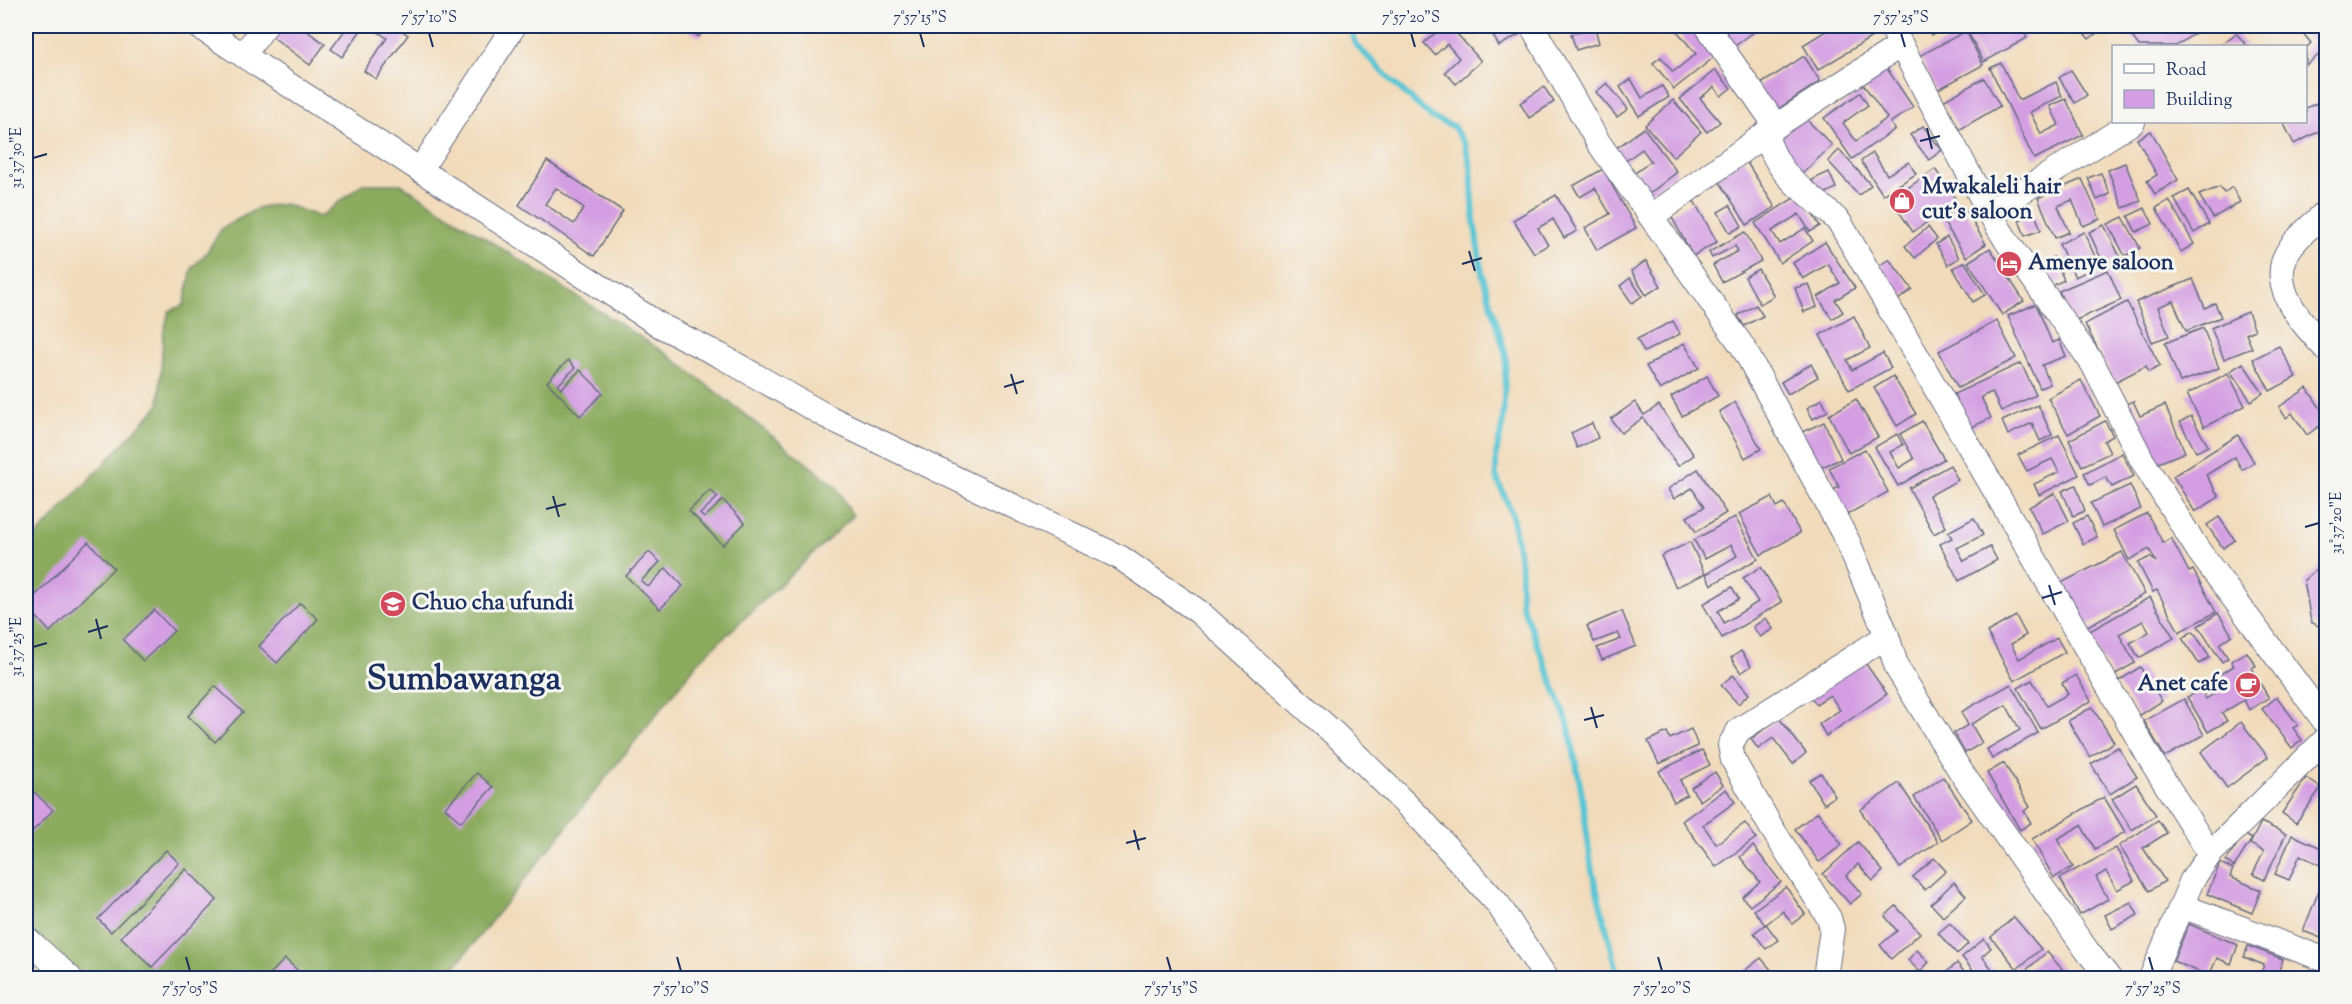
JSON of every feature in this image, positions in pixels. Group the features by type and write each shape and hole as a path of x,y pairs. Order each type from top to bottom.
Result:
{"street":[{"path":"198,26 661,326 721,356 826,416 1121,558 1198,612 1338,737 1423,821 1498,904 1546,978"},
{"path":"244,54 265,26"},
{"path":"420,170 514,26"},
{"path":"1532,26 1598,142 1743,347 1848,542 1887,636 1897,668 1961,772 2088,952 2109,978"},
{"path":"1707,26 1771,130 1780,165 1840,223 2146,752 2210,854"},
{"path":"1651,218 1896,35 1989,212 2093,364 2142,460 2198,550 2326,723"},
{"path":"1989,212 2131,123"},
{"path":"2326,211 2289,249 2282,267 2284,289 2293,310 2326,349"},
{"path":"1825,978 1832,930 1829,918 1771,827 1733,760 1730,745 1739,730 1887,636"},
{"path":"2151,978 2192,880 2210,854 2326,739"},
{"path":"2182,906 2326,960"},
{"path":"26,938 70,978"}],"green space":[{"name":"Chuo cha ufundi","path":"362,184 401,184 670,356 836,486 853,516 699,661 458,963 450,978 81,978 26,928 26,547 159,405 163,335 169,311 184,305 192,268 207,252 222,228 260,207 285,204 320,217"}],"building":[{"path":"278,26 300,26 325,44 310,65 270,35"},
{"path":"348,26 364,26 342,57 331,49"},
{"path":"369,26 395,26 408,35 376,79 364,71 387,38"},
{"path":"682,26 707,26 699,37"},
{"path":"1443,26 1450,26 1481,61 1456,84 1445,72 1459,58 1447,44 1435,55 1424,43"},
{"path":"1498,26 1517,26 1522,33 1499,46 1490,30"},
{"path":"1673,26 1693,26 1717,55 1674,89 1653,63 1661,57 1673,72 1696,54"},
{"path":"1716,26 1762,26 1732,48"},
{"path":"1834,26 1865,26 1872,37 1818,70 1803,45"},
{"path":"1949,26 1931,35 1928,27"},
{"path":"2021,26 2027,38 1984,62 1965,27"},
{"path":"2078,26 2106,26 2089,39"},
{"path":"2124,26 2155,26 2161,33 2172,26 2194,26 2198,31 2177,45 2138,45"},
{"path":"2297,26 2326,27 2326,49 2307,64 2307,47 2311,43"},
{"path":"1595,28 1599,43 1576,50 1571,34"},
{"path":"1966,31 1983,65 1937,90 1919,56"},
{"path":"2236,33 2246,45 2221,45"},
{"path":"1804,56 1820,81 1775,111 1758,86"},
{"path":"2001,63 2019,100 2056,82 2062,96 2030,112 2041,134 2059,125 2050,106 2066,99 2083,135 2034,159 1990,68"},
{"path":"1886,67 1913,107 1890,123 1895,129 1852,159 1824,118 1860,93 1868,105 1843,123 1856,141 1887,118 1863,84"},
{"path":"1715,70 1731,88 1721,96 1714,87 1700,98 1720,122 1707,132 1680,99"},
{"path":"2071,70 2087,95 2075,103 2059,78"},
{"path":"1984,78 2000,106 1959,130 1943,101"},
{"path":"1631,79 1642,98 1662,86 1669,97 1639,116 1620,87"},
{"path":"1607,83 1628,109 1617,117 1596,92"},
{"path":"1544,87 1554,102 1529,118 1520,103"},
{"path":"1673,100 1701,132 1673,157 1645,125"},
{"path":"2319,102 2326,117 2326,128 2294,144 2284,123 2307,123 2307,108"},
{"path":"1802,115 1832,145 1802,174 1772,144"},
{"path":"1923,126 1942,150 1929,160 1910,135"},
{"path":"1644,128 1677,172 1645,197 1630,177 1651,161 1642,149 1620,165 1611,152"},
{"path":"2151,131 2178,180 2155,194 2147,181 2157,175 2137,139"},
{"path":"1839,150 1871,185 1859,195 1828,161"},
{"path":"1873,153 1887,175 1909,162 1916,174 1883,195 1861,161"},
{"path":"1744,158 1775,207 1747,225 1716,176"},
{"path":"547,161 623,211 594,256 519,205","holes":["556,188 584,208 574,224 545,204"]},
{"path":"2125,163 2141,201 2123,208 2108,170"},
{"path":"1603,169 1636,228 1597,250 1585,228 1610,214 1595,188 1580,197 1573,186"},
{"path":"1935,169 1957,201 1913,232 1891,200"},
{"path":"1829,172 1836,188 1820,196 1812,180"},
{"path":"2101,173 2110,194 2097,200 2088,178"},
{"path":"2082,179 2100,219 2083,226 2072,200 2058,206 2069,232 2055,238 2038,198"},
{"path":"2220,187 2224,193 2232,187 2240,202 2213,218 2199,195"},
{"path":"2189,190 2209,224 2194,233 2174,198"},
{"path":"1800,194 1820,226 1810,232 1799,214 1772,231 1780,244 1805,228 1813,241 1780,263 1755,223"},
{"path":"1556,195 1577,231 1564,238 1553,219 1538,228 1548,245 1534,253 1513,220"},
{"path":"2169,200 2194,244 2181,252 2156,208"},
{"path":"1694,201 1717,242 1693,256 1670,214"},
{"path":"1730,205 1742,226 1730,233 1718,212"},
{"path":"1962,205 1986,244 1966,257 1941,218"},
{"path":"2145,208 2153,224 2136,232 2128,216"},
{"path":"2035,214 2041,230 2025,236 2019,220"},
{"path":"2123,217 2140,248 2125,256 2108,224"},
{"path":"2104,225 2120,257 2104,265 2089,232"},
{"path":"1928,227 1937,239 1915,258 1905,246"},
{"path":"1745,232 1761,261 1722,282 1713,265 1738,251 1735,246 1712,258 1709,252"},
{"path":"2084,232 2099,266 2075,277 2059,244"},
{"path":"1947,237 1959,258 1948,265 1936,244"},
{"path":"1825,242 1855,288 1835,300 1843,312 1832,319 1818,297 1840,283 1828,264 1803,279 1793,263"},
{"path":"1990,248 2024,301 2002,315 1968,262"},
{"path":"2054,257 2064,280 2050,287 2039,263"},
{"path":"1889,259 1912,289 1894,303 1871,272"},
{"path":"1646,261 1661,286 1646,295 1631,271"},
{"path":"1965,262 1985,295 1973,302 1953,268"},
{"path":"1758,269 1774,296 1760,304 1745,277"},
{"path":"2108,270 2121,300 2072,322 2059,291"},
{"path":"1630,278 1642,296 1632,303 1620,286"},
{"path":"2193,279 2205,308 2215,303 2221,317 2186,331 2173,301 2158,307 2169,336 2152,342 2136,302"},
{"path":"1809,284 1817,307 1804,312 1795,288"},
{"path":"2127,302 2160,366 2149,372 2146,366 2115,382 2085,324"},
{"path":"2036,304 2052,343 2059,340 2066,356 2042,365 2050,384 2040,388 2008,316"},
{"path":"1756,305 1763,316 1744,326 1738,315"},
{"path":"2248,312 2255,330 2246,334 2252,348 2224,359 2211,328"},
{"path":"1854,316 1870,348 1847,360 1852,370 1883,353 1891,368 1849,390 1820,335"},
{"path":"1673,321 1680,334 1644,352 1637,339"},
{"path":"1997,321 2016,358 1958,388 1939,351"},
{"path":"2203,328 2219,368 2180,382 2165,343"},
{"path":"1684,343 1699,368 1660,390 1646,366"},
{"path":"2279,346 2296,377 2270,391 2253,359"},
{"path":"568,360 575,368 558,385 561,389 580,370 603,393 580,416 547,382"},
{"path":"2021,363 2036,395 2001,411 1992,392 1981,397 1991,418 1970,428 1954,394"},
{"path":"2243,363 2263,393 2251,401 2230,371"},
{"path":"1811,364 1818,377 1788,394 1781,382"},
{"path":"2228,373 2245,406 2204,427 2187,394"},
{"path":"1707,376 1718,396 1682,416 1671,397"},
{"path":"1893,376 1916,414 1897,426 1874,388"},
{"path":"2081,380 2100,416 2068,434 2048,398"},
{"path":"2307,388 2321,409 2324,407 2326,410 2326,421 2307,435 2292,413 2286,418 2279,407"},
{"path":"1822,399 1828,411 1813,419 1807,408"},
{"path":"1856,399 1878,437 1849,453 1829,415"},
{"path":"2133,401 2140,416 2165,405 2185,452 2151,466 2124,405"},
{"path":"1635,402 1644,415 1659,405 1694,455 1678,466 1643,418 1621,433 1611,419"},
{"path":"1735,402 1761,449 1745,458 1719,412"},
{"path":"2038,405 2052,435 2040,441 2032,423 2008,435 2002,421"},
{"path":"2191,416 2208,446 2196,452 2180,422"},
{"path":"1922,421 1944,459 1898,486 1875,447 1897,434 1903,445 1890,452 1899,468 1914,459 1900,434"},
{"path":"2105,421 2113,436 2104,441 2110,453 2082,466 2069,440"},
{"path":"1824,422 1841,459 1817,469 1800,433"},
{"path":"1592,423 1598,438 1577,448 1571,433"},
{"path":"2059,435 2079,475 2039,495 2034,484 2059,472 2052,459 2027,471 2018,455"},
{"path":"2238,435 2254,462 2242,470 2235,457 2206,475 2219,497 2195,512 2173,476"},
{"path":"1865,449 1888,492 1839,519 1826,494 1839,487 1829,468"},
{"path":"2122,453 2134,476 2112,487 2106,477 2090,485 2084,473"},
{"path":"1950,465 1958,480 1929,496 1946,527 1934,534 1909,488"},
{"path":"1698,469 1726,513 1696,532 1687,517 1704,507 1692,488 1674,499 1668,489"},
{"path":"2076,485 2085,511 2073,516 2062,491"},
{"path":"2130,485 2141,509 2102,527 2091,503"},
{"path":"710,490 718,497 700,514 704,518 723,500 745,523 723,545 689,511"},
{"path":"2055,493 2069,521 2043,534 2029,507"},
{"path":"1772,497 1777,507 1784,503 1800,533 1761,555 1739,514"},
{"path":"2147,513 2163,543 2171,538 2189,572 2193,570 2216,612 2179,632 2157,590 2153,592 2138,563 2150,557 2156,562 2149,549 2129,560 2114,530"},
{"path":"2087,516 2097,537 2083,544 2073,523"},
{"path":"1735,517 1758,559 1711,585 1706,574 1737,556 1731,545 1705,559 1694,540"},
{"path":"2219,517 2235,540 2223,548 2207,525"},
{"path":"1974,518 1983,535 1957,548 1964,561 1990,547 1997,560 1959,581 1940,544 1952,538 1948,532"},
{"path":"88,542 114,568 50,632 26,605"},
{"path":"1690,542 1705,574 1676,587 1661,556"},
{"path":"649,552 660,562 641,581 648,587 666,568 683,586 660,609 626,576"},
{"path":"2122,552 2145,594 2086,627 2061,583"},
{"path":"2326,561 2326,630 2311,622 2304,580"},
{"path":"1761,567 1782,602 1722,638 1703,604 1732,587 1739,599 1718,611 1724,623 1758,602 1743,578"},
{"path":"2150,597 2174,638 2139,658 2130,643 2149,632 2143,621 2119,634 2135,663 2112,676 2088,632"},
{"path":"300,603 318,619 277,663 259,646"},
{"path":"154,610 174,631 143,661 123,640"},
{"path":"1622,611 1636,646 1602,660 1597,648 1621,639 1618,633 1594,642 1587,626"},
{"path":"2218,613 2232,635 2219,644 2228,658 2222,662 2198,626"},
{"path":"2016,616 2026,635 2011,644 2019,659 2057,638 2065,652 2014,681 1987,632"},
{"path":"1766,618 1773,629 1760,637 1753,627"},
{"path":"2193,631 2210,657 2199,664 2182,638"},
{"path":"1741,651 1751,666 1741,673 1731,658"},
{"path":"2247,652 2256,666 2251,668 2269,698 2249,710 2244,700 2222,713 2227,721 2208,732 2187,697 2201,690 2206,699 2215,693 2208,681 2234,666 2231,661"},
{"path":"1861,657 1887,694 1826,736 1819,724 1840,710 1830,695 1816,704 1808,693"},
{"path":"2140,667 2162,701 2139,716 2117,682"},
{"path":"1733,675 1749,694 1738,704 1721,685"},
{"path":"2076,675 2091,701 2041,729 2018,688 2032,680 2047,706 2068,694 2062,683"},
{"path":"2011,684 2038,733 1992,759 1987,749 2020,730 2006,705 1971,724 1982,743 1965,753 1954,733 1968,725 1961,712"},
{"path":"215,686 243,712 215,742 188,716"},
{"path":"2277,697 2298,725 2293,728 2302,740 2292,748 2262,709"},
{"path":"2184,699 2204,735 2165,757 2144,721"},
{"path":"2092,707 2114,742 2090,757 2068,721"},
{"path":"1779,718 1806,753 1793,764 1773,738 1758,749 1751,739"},
{"path":"2241,722 2268,757 2227,788 2201,752"},
{"path":"1691,729 1698,746 1659,764 1648,741 1667,732 1670,739"},
{"path":"2118,747 2137,777 2110,794 2091,764"},
{"path":"1702,750 1710,765 1680,780 1687,795 1674,802 1659,771"},
{"path":"2004,763 2030,807 2024,811 2031,823 2020,830 1987,773"},
{"path":"1715,772 1723,785 1700,801 1691,788"},
{"path":"477,773 493,787 461,822 445,808"},
{"path":"1821,773 1835,796 1824,804 1809,780"},
{"path":"1943,777 1972,820 1942,840 1914,797"},
{"path":"2306,778 2321,788 2296,823 2282,813"},
{"path":"1899,783 1938,842 1900,868 1860,810"},
{"path":"2136,784 2156,815 2132,830 2112,799"},
{"path":"1726,789 1735,802 1703,825 1716,844 1745,823 1756,838 1716,867 1682,821"},
{"path":"33,791 53,810 26,838 26,800"},
{"path":"2104,797 2125,832 2095,849 2081,825 2057,839 2073,867 2054,878 2032,839"},
{"path":"1818,812 1842,845 1819,862 1795,829"},
{"path":"2158,820 2167,833 2143,848 2165,881 2149,891 2119,846"},
{"path":"2261,822 2286,834 2264,880 2253,874 2264,851 2250,844"},
{"path":"2244,834 2252,839 2234,867 2226,861"},
{"path":"2292,835 2326,850 2326,854 2322,866 2300,855 2289,880 2275,874"},
{"path":"1858,842 1883,871 1873,881 1858,864 1846,876 1862,894 1850,904 1823,874"},
{"path":"1753,846 1781,882 1750,906 1742,897 1760,882 1740,857"},
{"path":"2116,848 2134,881 2117,890 2106,871 2096,877 2108,899 2080,915 2060,878"},
{"path":"166,850 179,863 111,932 98,919"},
{"path":"1934,858 1946,871 1925,890 1913,877"},
{"path":"2220,863 2233,869 2230,877 2261,890 2252,913 2207,894"},
{"path":"186,869 217,900 152,967 121,937"},
{"path":"2326,873 2326,940 2303,931"},
{"path":"1954,882 1966,896 1943,917 1931,904"},
{"path":"1786,887 1805,914 1792,924 1783,911 1765,925 1754,910"},
{"path":"2131,902 2138,915 2112,929 2105,915"},
{"path":"1896,906 1920,933 1891,959 1880,945 1897,931 1885,916"},
{"path":"2014,917 2041,949 2017,969 1991,937"},
{"path":"1950,923 1968,944 1957,954 1938,933"},
{"path":"1766,924 1778,940 1766,949 1754,933"},
{"path":"2189,924 2238,945 2231,964 2217,958 2209,976 2173,961"},
{"path":"1984,939 1991,948 1982,956 1999,978 1979,978 1962,957"},
{"path":"2248,946 2283,959 2276,978 2259,978 2264,965 2244,957"},
{"path":"1917,950 1929,962 1920,972 1908,960"},
{"path":"2047,952 2070,978 2030,978 2024,972"},
{"path":"1761,958 1778,978 1735,978"},
{"path":"285,959 306,978 266,978"},
{"path":"1957,963 1965,973 1958,978 1940,978"}],"waterway":[{"path":"1352,26 1355,44 1432,118 1453,126 1465,145 1471,167 1474,220 1482,273 1506,356 1503,422 1496,455 1496,476 1512,514 1521,566 1521,603 1568,723 1581,789 1592,871 1619,978"}],"place":[{"name":"Mwakaleli hair cut's saloon","path":"1902,201"},
{"name":"Amenye saloon","path":"2009,264"},
{"name":"Chuo cha ufundi","path":"393,604"},
{"name":"Anet cafe","path":"2248,685"}],"district":[{"name":"Sumbawanga","path":"464,680"}]}
